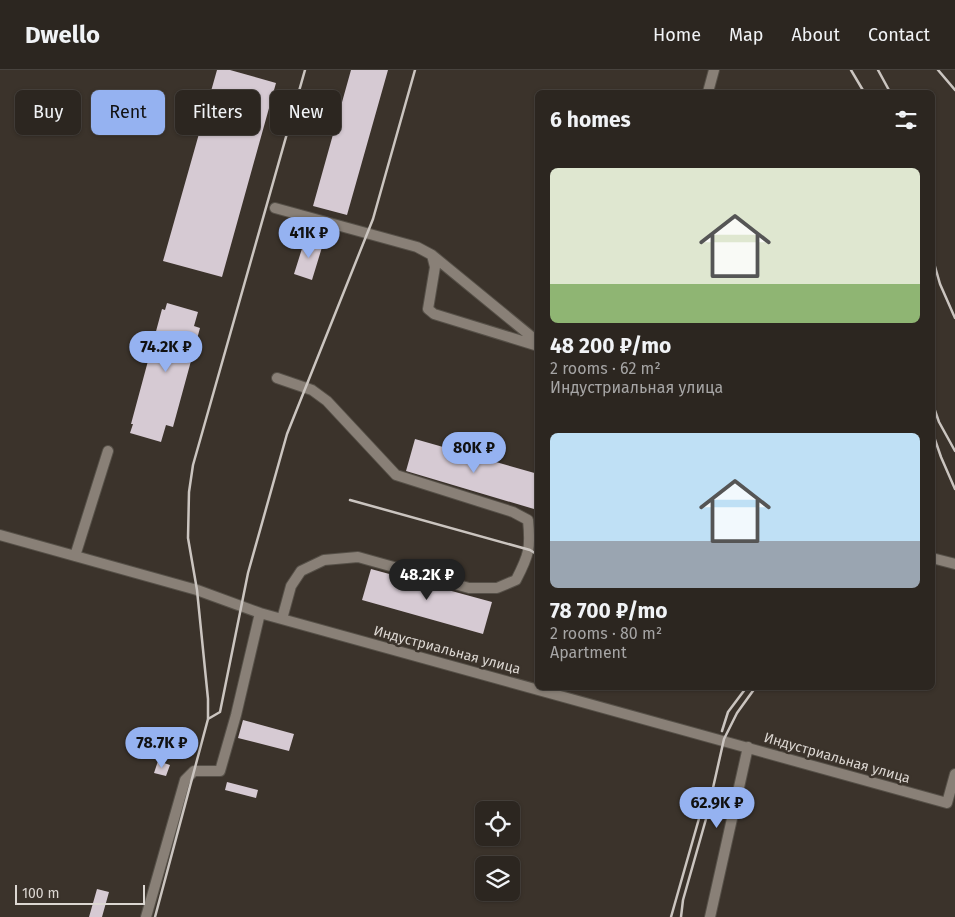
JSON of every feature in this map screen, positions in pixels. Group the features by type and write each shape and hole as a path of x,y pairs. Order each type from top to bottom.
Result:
{"street":[{"path":"709,90 714,70"},
{"path":"275,208 401,242 432,255 484,301 535,342"},
{"path":"432,255 435,267 428,309 434,314 535,343"},
{"path":"277,378 312,390 327,401 396,475 513,512 528,520 530,540 530,550 516,580 496,588 469,588 358,557 324,560 301,571 291,586 282,619"},
{"path":"75,556 108,451"},
{"name":"Индустриальная улица","path":"0,534 197,590 260,613 535,688"},
{"path":"935,559 955,564"},
{"path":"146,917 185,780 194,771 220,770 236,715 260,613"},
{"name":"Индустриальная улица","path":"540,690 951,804 955,774"},
{"path":"710,917 748,747"}],"building":[{"path":"217,70 230,70 276,83 274,90 270,90 270,105 222,277 163,261 199,135 260,135 260,90 211,90"},
{"path":"351,70 388,70 347,215 313,206 333,135 341,135 341,106"},
{"path":"305,239 323,244 312,280 294,274"},
{"path":"167,303 198,312 194,326 200,328 173,427 166,425 161,442 130,433 162,309 165,310"},
{"path":"415,439 535,473 535,506 534,509 406,471"},
{"path":"371,569 492,602 483,634 362,600"},
{"path":"243,720 294,734 289,751 238,738"},
{"path":"158,761 170,765 166,776 154,773"},
{"path":"227,782 258,790 256,798 225,790"},
{"path":"97,889 109,892 102,917 89,917"}],"railway":[{"path":"208,719 208,699 197,590 188,538 189,492 193,465 305,70"},
{"path":"155,917 208,719 220,712 248,573 287,434 373,219 415,70"},
{"path":"851,70 863,90"},
{"path":"878,70 889,90"},
{"path":"938,70 955,90"},
{"path":"935,266 940,284 955,318"},
{"path":"935,411 955,451"},
{"path":"935,440 955,489"},
{"path":"350,500 530,550 535,553"},
{"path":"722,731 728,712 744,690"},
{"path":"681,917 683,900 706,819 724,739 737,713 754,690"},
{"path":"671,917 700,815"}]}
